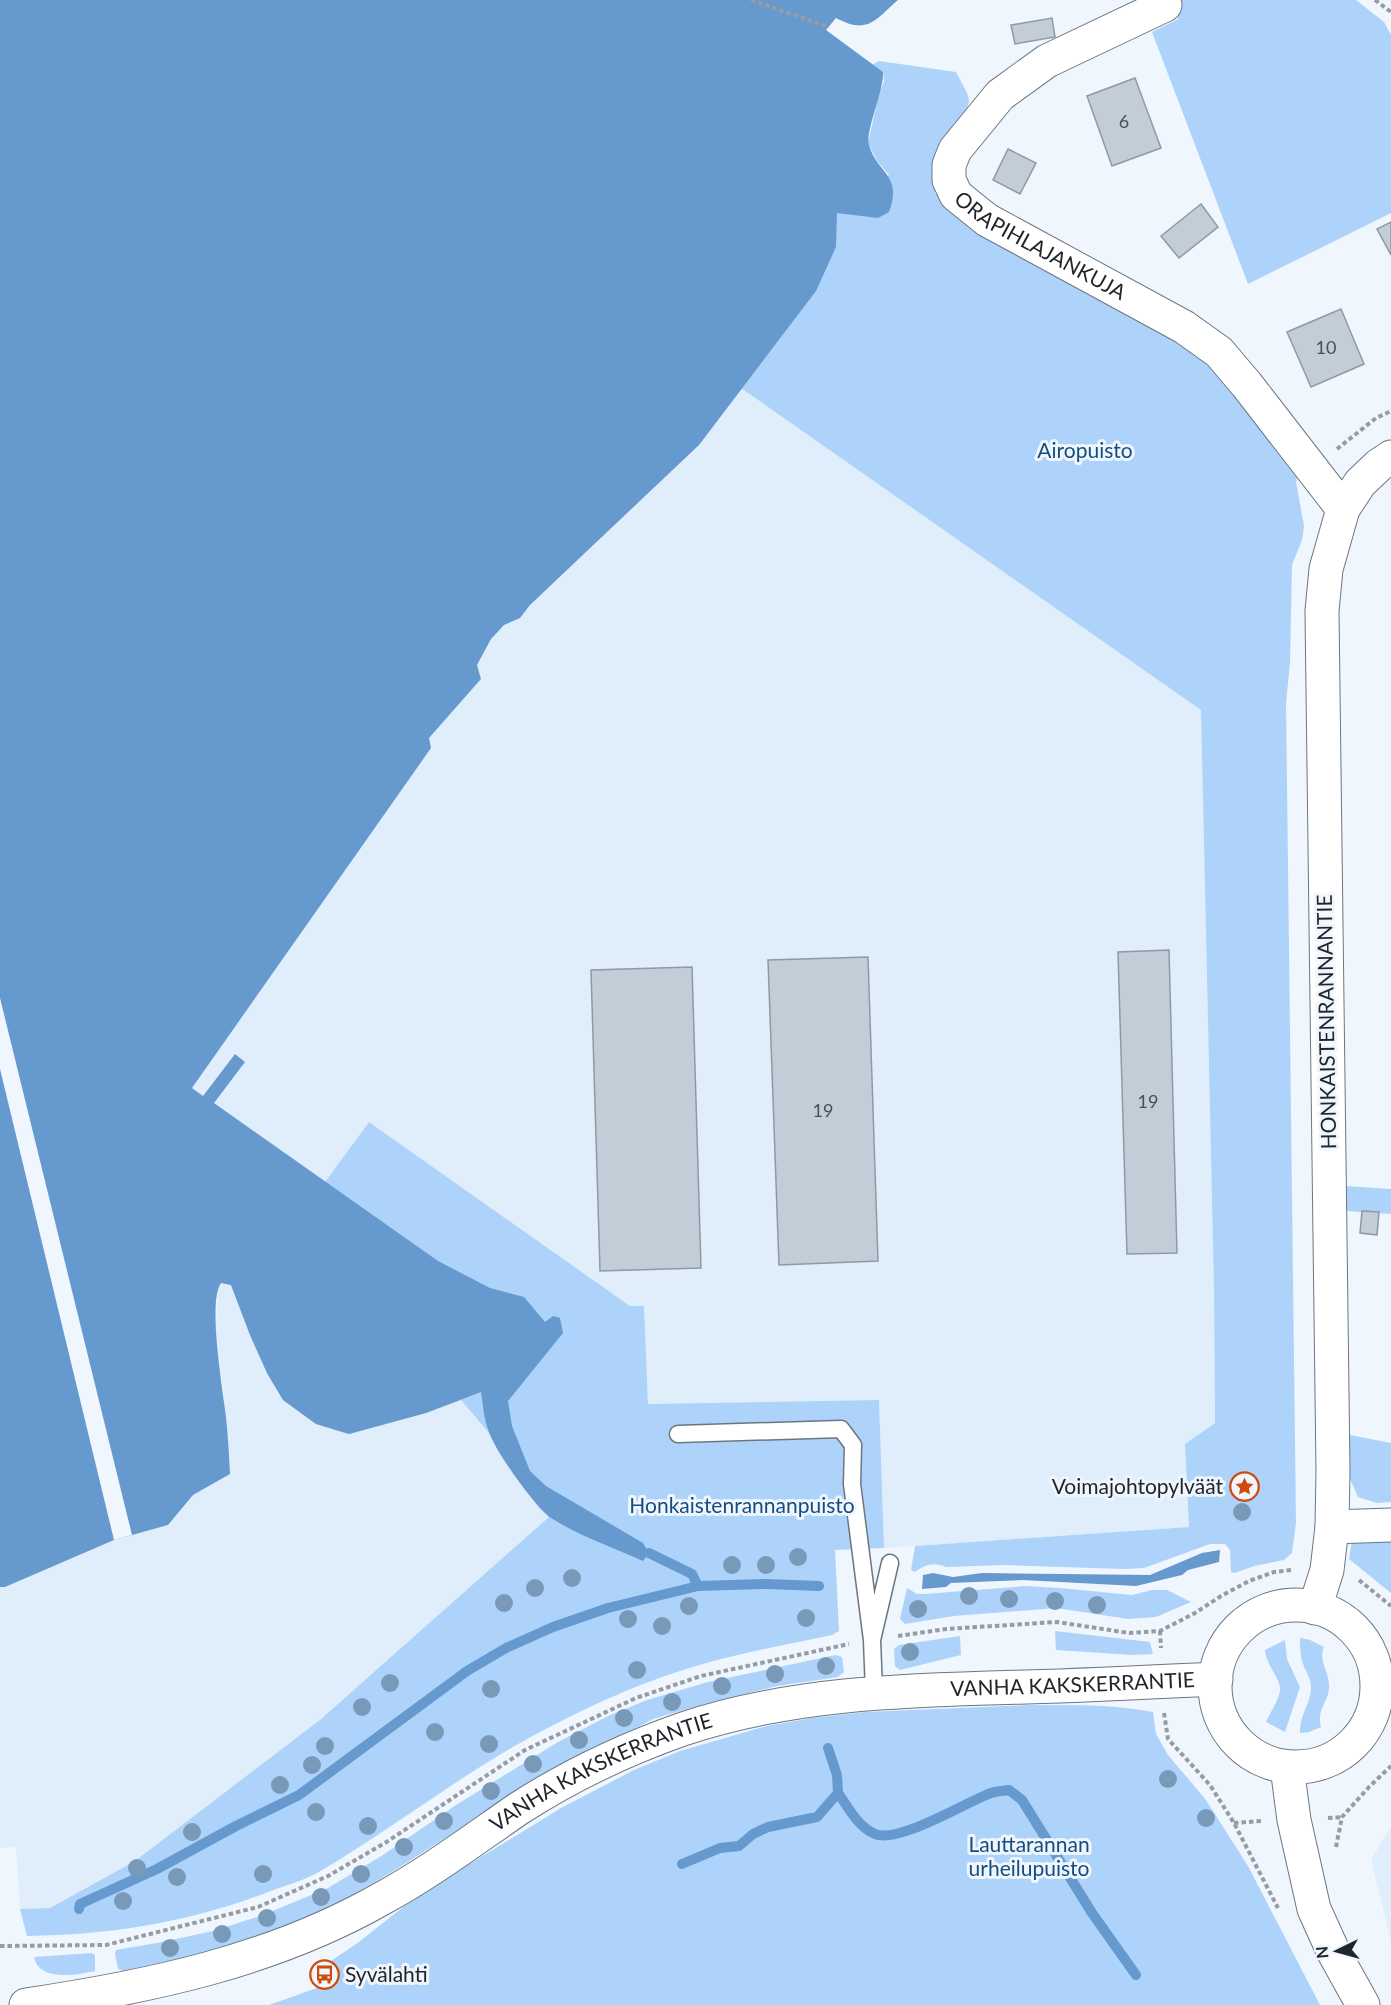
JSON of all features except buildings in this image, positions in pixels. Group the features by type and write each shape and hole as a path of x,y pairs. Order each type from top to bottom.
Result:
{"street":[{"name":"ORAPIHLAJANKUJA","path":"1166,5 1047,61 1000,95 955,150 949,165 949,180 957,195 987,220 1184,327 1219,352 1343,509"},
{"name":"HONKAISTENRANNANTIE","path":"1315,1608 1328,1570 1332,1527 1333,1471 1322,611 1326,568 1343,509 1360,483 1391,457"},
{"path":"1332,1527 1391,1525"},
{"path":"1295,1605 1315,1608 1334,1615 1350,1626 1364,1642 1384,1679 1370,1719 1359,1737 1345,1751 1328,1761 1307,1767 1287,1767 1267,1762 1249,1753 1234,1739 1218,1708 1215,1691 1216,1679 1220,1660 1228,1642 1242,1626 1257,1615 1276,1608 1295,1605"},
{"name":"VANHA KAKSKERRANTIE","path":"27,2005 136,1986 218,1966 284,1946 382,1899 466,1846 520,1808 570,1779 628,1750 684,1729 753,1710 874,1692 1216,1679"},
{"path":"1287,1767 1294,1820 1314,1909 1363,2005"}],"lane":[{"path":"678,1434 841,1429 853,1445 852,1484 872,1640 874,1692"},
{"path":"872,1640 890,1563"}],"path":[{"path":"751,0 829,27"},
{"path":"1376,0 1391,12"},
{"path":"1329,455 1377,418 1391,411"},
{"path":"899,1636 945,1629 1057,1622 1128,1633 1160,1631 1195,1614 1221,1596 1266,1575 1302,1569 1328,1570 1355,1576 1391,1606"},
{"path":"0,1946 106,1945 258,1907 328,1876 386,1843 525,1750 636,1698 701,1676 840,1646"},
{"path":"1165,1725 1168,1739 1210,1785 1234,1823 1280,1912"},
{"path":"1342,1817 1391,1766"}],"shaded area":[{"path":"0,0 898,0 870,23 856,25 836,18 826,30 883,72 868,139 873,155 891,182 893,190 889,212 878,218 837,213 836,247 816,291 699,445 530,605 520,618 504,625 491,639 477,665 481,679 429,738 431,748 192,1088 203,1096 235,1054 245,1062 214,1103 438,1261 490,1288 524,1297 545,1322 553,1316 560,1318 563,1333 508,1401 512,1426 530,1471 546,1486 643,1543 649,1553 643,1561 573,1530 551,1518 535,1503 493,1441 486,1423 481,1392 426,1413 349,1434 316,1424 283,1400 267,1373 231,1285 221,1283 215,1308 230,1474 193,1495 168,1525 114,1540 5,1587 0,1587"},
{"path":"741,387 1201,709 1215,1423 1185,1444 1189,1527 884,1548 879,1400 648,1404 644,1306 630,1306 369,1122 325,1182 213,1103 244,1062 235,1054 203,1096 192,1088 431,748 429,738 481,679 477,665 491,639 504,625 520,618 530,605 699,445"},
{"path":"221,1283 231,1285 267,1373 426,1413 461,1400 489,1433 499,1452 539,1508 550,1517 321,1719 135,1861 50,1908 20,1909 16,1847 0,1848 0,1587 5,1587 114,1540 168,1525 193,1495 230,1474 216,1324 218,1288"},
{"path":"1220,1550 1219,1562 1188,1570 1182,1575 1136,1586 1023,1580 951,1583 946,1587 922,1589 923,1575 933,1573 953,1577 982,1573 1150,1575 1202,1553"},
{"path":"1391,1826 1391,1941 1371,1860"}],"green space":[{"path":"1180,0 1356,0 1384,22 1391,35 1391,213 1248,284 1152,32 1178,19"},
{"name":"Airopuisto","path":"879,61 956,72 967,93 969,101 966,116 937,165 935,193 968,222 1198,350 1298,472 1296,482 1304,526 1302,540 1292,565 1290,663 1286,703 1296,1523 1292,1553 1284,1560 1254,1566 1235,1573 1231,1572 1230,1550 1225,1544 1210,1544 1144,1568 1004,1565 946,1567 934,1564 915,1572 911,1570 915,1546 1189,1527 1185,1444 1215,1423 1214,1290 1201,710 741,388 699,445 743,279 889,175 877,161 868,143 879,93 884,82 883,72 872,65"},
{"name":"Honkaistenrannanpuisto","path":"369,1122 630,1306 644,1306 648,1404 879,1400 884,1548 835,1550 839,1631 832,1635 696,1666 642,1684 590,1707 540,1732 483,1765 312,1876 241,1902 181,1919 90,1933 27,1936 20,1909 50,1908 135,1861 321,1719 549,1517 539,1508 499,1452 489,1433 461,1400 426,1413 349,1434 316,1424 283,1400 267,1373 231,1285 221,1283 216,1301 216,1314 221,1378 179,1258 318,1198 325,1182"},
{"path":"1346,1186 1391,1189 1391,1214 1347,1211"},
{"path":"1350,1435 1391,1443 1391,1502 1377,1503 1358,1497 1350,1479"},
{"path":"1391,1537 1391,1593 1349,1559 1352,1540"},
{"path":"1026,1586 1132,1595 1152,1590 1167,1590 1191,1602 1156,1617 1128,1619 1056,1608 954,1616 905,1624 900,1619 907,1588 917,1594 924,1594"},
{"path":"1055,1631 1150,1642 1153,1654 1132,1655 1056,1650"},
{"path":"960,1636 961,1655 900,1670 895,1666 894,1649 899,1645"},
{"path":"1300,1638 1324,1647 1322,1657 1329,1680 1329,1691 1320,1714 1321,1727 1300,1733 1311,1688 1301,1658"},
{"path":"1285,1640 1287,1659 1300,1687 1285,1732 1266,1722 1278,1699 1280,1687 1265,1650"},
{"path":"836,1655 842,1657 844,1672 838,1677 777,1686 653,1719 522,1789 392,1872 333,1906 218,1950 123,1971 118,1969 116,1950 213,1931 263,1915 328,1888 558,1742 608,1716 647,1700 708,1682"},
{"name":"Lauttarannan urheilupuisto","path":"1029,1705 1107,1706 1153,1712 1156,1734 1161,1743 1168,1755 1206,1800 1248,1866 1320,2005 269,2005 334,1982 328,1963 359,1942 417,1896 561,1808 634,1770 680,1751 767,1726 812,1718 865,1712"},
{"path":"92,1953 95,1955 95,1971 69,1975 43,1970 37,1965 34,1957"}],"pier":[{"path":"0,998 132,1535 114,1540 0,1069"}],"waterway":[{"path":"649,1553 692,1574 698,1586 766,1584 819,1586"},
{"path":"79,1909 80,1904 157,1869 299,1795 467,1671 506,1648 553,1627 608,1608 698,1586"},
{"path":"682,1864 720,1848 739,1846 753,1834 768,1827 817,1817 838,1793 837,1775 828,1748"},
{"path":"838,1793 863,1826 875,1834 886,1835 915,1828 991,1793 1009,1790 1022,1800 1092,1913 1136,1975"}],"place":[{"name":"Voimajohtopylväät","path":"1244,1487"},
{"name":"Syvälahti","path":"324,1975"}]}
